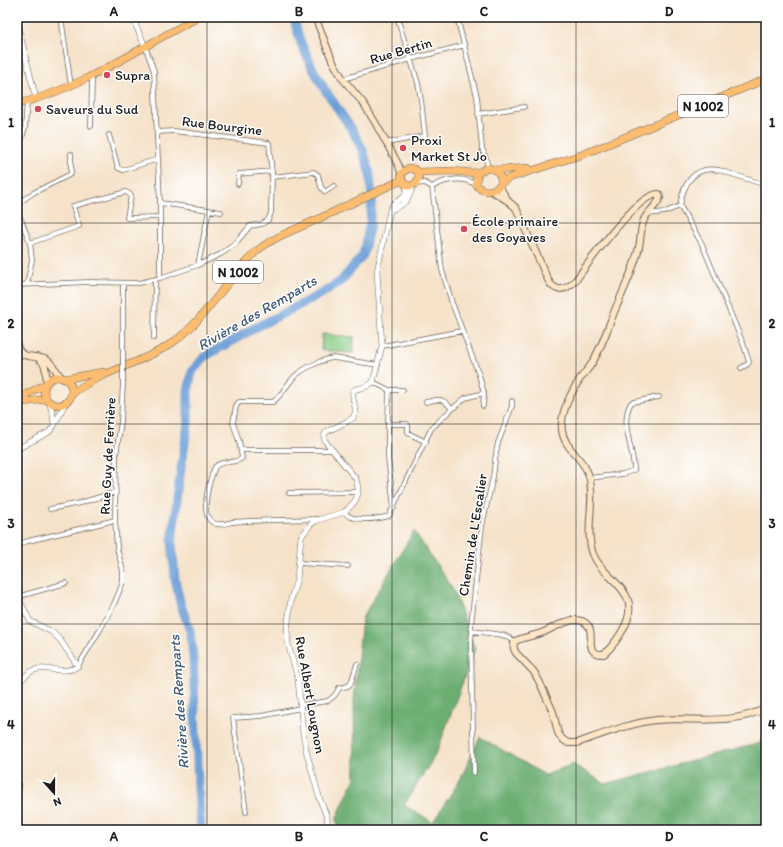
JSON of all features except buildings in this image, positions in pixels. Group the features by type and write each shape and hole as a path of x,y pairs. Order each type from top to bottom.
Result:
{"main road":[{"path":"17,104 36,99 71,86 199,17"},
{"path":"315,17 332,60 343,79 364,104 386,143 411,180"},
{"name":"N 1002","path":"499,185 509,178 584,154 641,132 766,79"},
{"path":"399,164 409,168"},
{"name":"N 1002","path":"496,170 523,169 548,165"},
{"name":"N 1002","path":"409,168 414,169 411,180"},
{"path":"478,186 476,180 479,172 488,168 496,170 500,177 499,185 508,201"},
{"name":"N 1002","path":"71,395 79,388 113,370 147,357 180,338 196,323 244,264 260,249 286,234 389,186 411,180 428,172 479,172"},
{"path":"466,173 478,186 485,191 492,191 508,201 518,211 548,280 553,287 557,289 566,289 570,286 624,218 653,195 659,194 660,197 644,220 638,251 632,270 596,356 572,392 562,419 562,429 566,444 584,465 590,478 590,535 592,552 595,560 617,582 624,592 629,603 630,612 628,621 613,644 604,654 595,653 592,650 590,646 591,632 589,627 581,620 572,620 544,632 515,641 513,649 534,672 553,712 558,733 562,739 568,742 577,743 656,720 715,720 750,714 766,708"},
{"path":"492,191 499,185"},
{"path":"17,403 47,401 57,405 66,402 71,395 70,385 46,359 24,355 18,349"},
{"path":"38,358 44,362 46,366 47,383 44,391 47,401"},
{"name":"N 1002","path":"63,379 113,370"},
{"path":"17,399 54,378 63,379"}],"street":[{"path":"61,17 71,86"},
{"path":"132,17 154,71 160,203 160,278"},
{"path":"386,143 425,136 421,100 411,59 397,17"},
{"path":"457,17 477,97 482,148 488,168"},
{"path":"17,22 36,99"},
{"name":"Rue Bertin","path":"343,79 465,45"},
{"path":"91,126 92,74"},
{"path":"17,154 25,128 27,102"},
{"path":"478,114 524,107"},
{"name":"Rue Bourgine","path":"17,285 89,282 140,283 160,278 198,265 221,254 235,244 250,226 262,224 268,220 271,213 272,177 269,143 174,131 157,132"},
{"path":"109,135 118,168 120,169 123,170 158,159"},
{"path":"17,204 40,189 71,174 71,154"},
{"path":"741,368 749,362 744,346 702,244 680,206 685,187 691,177 705,170 719,170 766,185"},
{"path":"238,184 239,174 272,171"},
{"path":"272,177 314,172 318,175 321,187 325,192 334,186"},
{"path":"432,187 441,182 460,179 467,180 478,186"},
{"path":"432,187 425,183 411,180 405,196 393,204 390,210 376,278 382,346 378,365 373,382 370,385 355,389 353,392 352,397 356,411 353,418 326,432 324,436 325,441 356,479 358,492 355,501 344,512 352,518 377,519 389,516 431,429 465,398 484,393"},
{"path":"432,187 442,270 450,298 484,393 483,406"},
{"path":"30,243 79,226 73,206 126,192 131,195 127,218 160,218"},
{"path":"160,203 221,212"},
{"path":"647,214 665,212 680,206"},
{"path":"17,209 30,243 32,260 27,284"},
{"path":"198,265 209,210"},
{"path":"154,338 155,279"},
{"name":"Rue Guy de Ferrière","path":"78,666 115,602 123,582 121,558 117,548 115,520 116,455 121,421 124,360 124,283"},
{"path":"382,346 462,331"},
{"path":"319,519 232,522 221,524 214,523 208,518 206,502 214,469 219,463 239,460 242,458 239,441 233,423 236,406 239,402 273,402 295,376 328,359 334,358 378,365"},
{"path":"373,382 390,390 403,390"},
{"path":"390,390 388,458 394,508"},
{"path":"590,478 623,474 634,470 626,421 628,408 633,402 659,397"},
{"path":"426,402 443,399 452,409"},
{"path":"47,401 53,414 54,426"},
{"name":"Chemin de L'Escalier","path":"474,773 471,642 472,613 482,526 493,477 497,448 512,406 512,401"},
{"path":"17,449 46,434 54,426 66,402"},
{"path":"388,424 407,424 408,432 410,434 426,442"},
{"path":"241,450 332,450"},
{"path":"50,509 80,503 116,492"},
{"path":"289,493 358,492"},
{"name":"Rue Albert Lougnon","path":"328,830 327,817 320,800 307,754 298,679 288,644 287,630 291,599 297,580 299,545 301,537 311,524 319,519 344,512"},
{"path":"19,544 115,520"},
{"path":"299,563 348,566"},
{"path":"17,684 32,671 67,670 78,666 60,640 52,632 30,620 17,598 66,583"},
{"path":"472,631 503,635 515,641"},
{"path":"246,812 233,718 261,716 328,701 332,699 339,688 348,686 351,683 357,664"},
{"path":"17,780 19,787 17,796"}],"green space":[{"path":"322,334 354,337 353,353 321,350"},
{"path":"414,531 453,589 475,649 436,754 404,805 433,822 461,778 480,737 545,775 573,764 605,784 760,743 766,734 766,830 339,830 336,819 355,778 354,700 362,618"}],"waterway":[{"name":"Rivière des Remparts","path":"201,830 193,656 190,631 180,602 175,579 172,541 188,423 188,391 192,372 204,357 253,329 321,294 341,281 363,255 370,224 372,198 370,174 363,150 351,128 325,90 313,69 301,43 293,17"}],"place":[{"name":"Supra","path":"107,75"},
{"name":"Saveurs du Sud","path":"38,109"},
{"name":"Proxi Market St Jo","path":"403,148"},
{"name":"École primaire des Goyaves","path":"464,229"}]}
